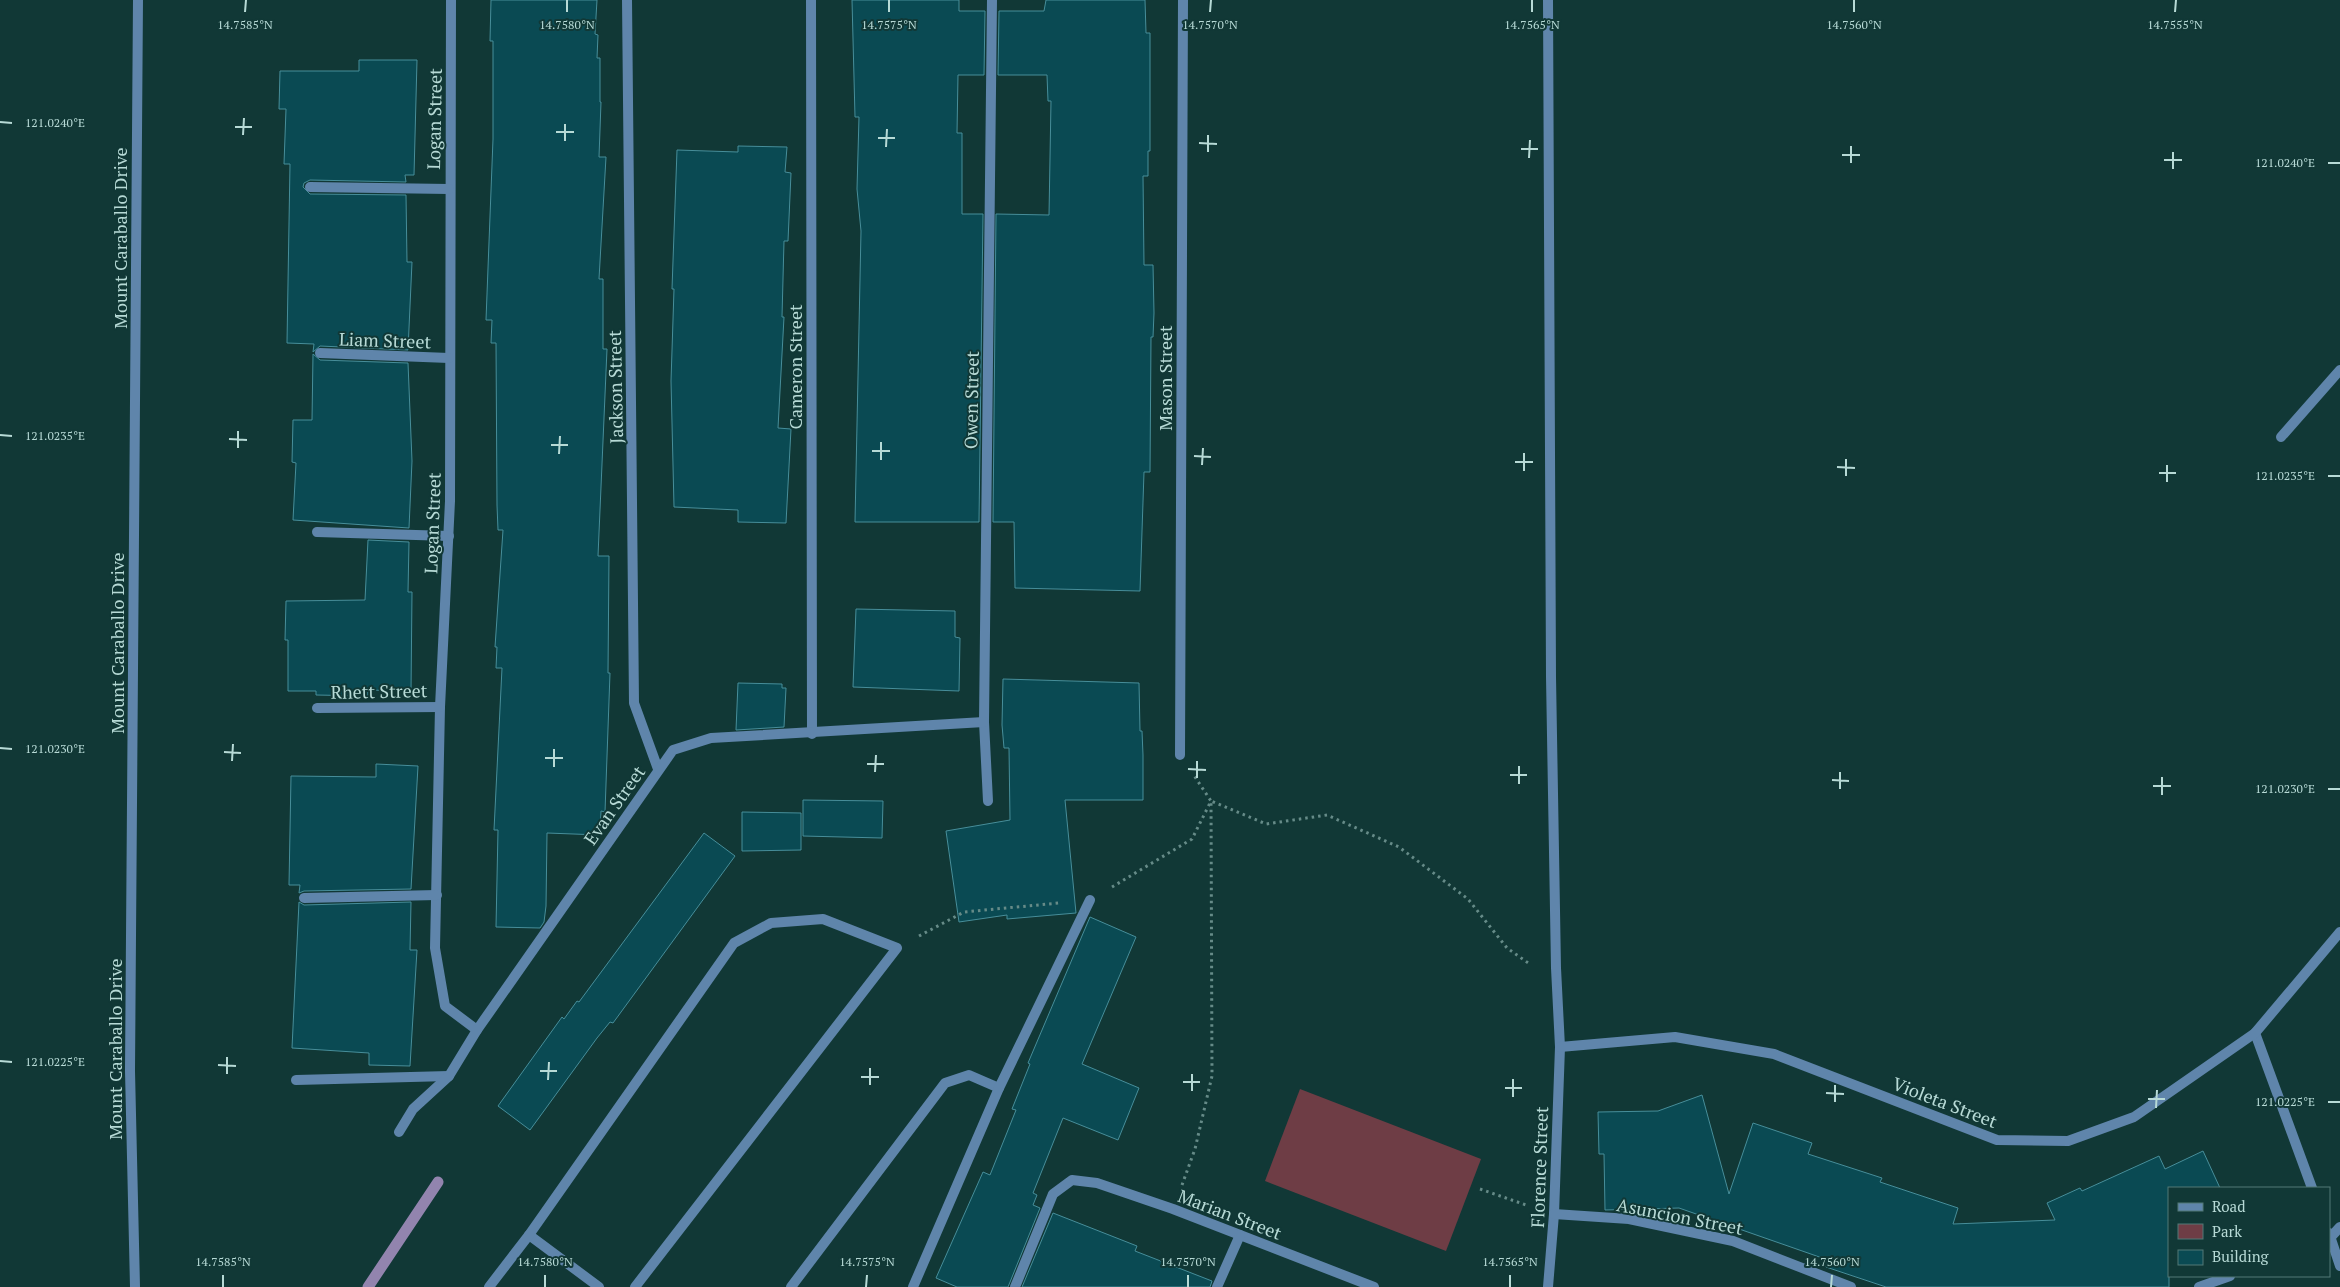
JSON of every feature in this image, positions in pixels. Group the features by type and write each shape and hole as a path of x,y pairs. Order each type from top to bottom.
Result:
{"street":[{"name":"Mount Caraballo Drive","path":"135,1287 130,1061 138,0"},
{"name":"Logan Street","path":"452,0 449,189 449,536 440,707 435,948 445,1006 477,1030"},
{"name":"Jackson Street","path":"627,0 634,703 658,769"},
{"name":"Cameron Street","path":"811,0 812,734"},
{"name":"Owen Street","path":"988,801 984,722 992,0"},
{"name":"Mason Street","path":"1180,755 1183,0"},
{"name":"Florence Street","path":"1548,0 1551,677 1556,968 1560,1047 1554,1214 1548,1287"},
{"path":"310,187 449,189"},
{"name":"Liam Street","path":"320,353 449,358"},
{"path":"2281,437 2340,370"},
{"path":"317,532 449,536"},
{"name":"Rhett Street","path":"318,708 440,707"},
{"name":"Evan Street","path":"399,1132 413,1109 449,1076 477,1030 673,750 711,738 812,734 984,722"},
{"path":"304,898 437,895"},
{"path":"913,1287 999,1088 1090,900"},
{"path":"488,1287 529,1235 734,943 771,923 823,919 898,948 636,1287"},
{"name":"Violeta Street","path":"1560,1047 1675,1037 1774,1054 1997,1140 2068,1141 2134,1117 2255,1033 2340,932"},
{"path":"2255,1033 2312,1187"},
{"path":"791,1287 945,1083 969,1075 999,1088"},
{"path":"296,1080 449,1076"},
{"name":"Marian Street","path":"1015,1287 1053,1194 1072,1180 1097,1183 1173,1209 1374,1287"},
{"name":"Asuncion Street","path":"1554,1214 1629,1219 1733,1241 1851,1287"},
{"path":"2330,1236 2340,1227"},
{"path":"529,1235 598,1287"},
{"path":"1217,1287 1240,1235"},
{"path":"2330,1240 2340,1266"},
{"path":"2199,1287 2227,1277"}],"path":[{"path":"1180,755 1211,801 1266,824 1327,816 1399,847 1468,899 1507,948 1532,966 1556,968"},
{"path":"898,948 964,912 1090,900 1192,839 1211,801"},
{"path":"1173,1209 1195,1149 1212,1076 1211,801"},
{"path":"1480,1189 1554,1214"}],"green space":[{"path":"1300,1089 1481,1159 1446,1251 1265,1181"}],"building":[{"path":"491,0 597,0 595,34 598,35 597,58 600,58 601,102 599,157 606,157 599,279 603,279 603,349 607,349 598,556 609,556 608,673 610,673 605,812 601,811 600,835 547,833 546,906 544,922 540,928 496,927 498,830 494,830 502,668 496,668 497,647 495,647 503,530 498,530 497,505 496,343 491,343 492,320 486,320 493,139 493,41 490,41"},
{"path":"852,0 959,0 959,11 985,11 984,75 958,75 957,133 962,133 962,214 983,214 979,522 855,522 861,231 857,189 859,117 855,117"},
{"path":"1046,0 1145,0 1146,33 1150,33 1150,151 1148,151 1148,176 1143,176 1144,265 1153,265 1154,313 1153,337 1151,337 1150,472 1144,472 1140,591 1015,588 1014,522 993,522 996,214 1049,215 1051,101 1048,101 1047,75 998,75 999,11 1044,11"},
{"path":"359,60 417,60 414,175 405,175 406,182 310,180 304,183 303,187 310,194 406,195 407,262 412,262 408,350 320,346 313,352 314,344 287,343 290,164 284,164 286,109 279,109 280,71 359,71"},
{"path":"738,146 787,147 785,172 791,173 788,241 784,241 782,317 784,317 778,428 791,429 786,523 738,522 738,510 674,507 671,381 677,150 738,152"},
{"path":"313,354 320,360 408,363 412,461 409,528 293,520 296,463 292,462 293,420 312,420"},
{"path":"368,540 409,542 408,592 412,592 411,691 368,690 368,696 316,695 316,691 288,691 288,640 285,640 286,601 365,600"},
{"path":"856,609 955,611 955,637 960,638 959,691 853,687"},
{"path":"1003,679 1139,683 1140,731 1142,731 1143,755 1143,800 1065,800 1076,913 1007,919 1007,915 959,922 946,831 1010,820 1009,748 1004,748 1002,725"},
{"path":"738,683 782,684 782,688 786,688 784,727 736,730"},
{"path":"376,764 418,766 411,889 304,891 299,893 300,885 289,885 291,776 376,777"},
{"path":"803,800 883,801 882,838 803,836"},
{"path":"742,812 801,813 801,850 742,851"},
{"path":"704,833 735,856 613,1023 610,1022 597,1038 530,1130 498,1106 562,1017 564,1019 577,1001 579,1002"},
{"path":"299,902 304,905 411,902 410,950 417,950 410,1066 369,1065 369,1053 292,1048"},
{"path":"1090,917 1136,937 1082,1064 1139,1088 1118,1140 1063,1118 1033,1193 1037,1195 1033,1205 1040,1208 1008,1287 957,1287 936,1278 983,1172 990,1175 1016,1110 1012,1109 1030,1064 1028,1063"},
{"path":"1702,1095 1729,1194 1753,1123 1812,1143 1808,1154 1882,1178 1880,1182 1958,1208 1953,1224 2055,1220 2047,1203 2080,1188 2082,1191 2159,1156 2165,1169 2203,1151 2220,1187 2168,1187 2169,1287 1886,1287 1826,1267 1828,1260 1679,1208 1605,1210 1604,1154 1599,1154 1598,1112 1658,1111"},
{"path":"1053,1213 1137,1246 1135,1251 1212,1281 1210,1287 1022,1287"}],"waterway":[{"path":"368,1287 438,1182"}]}
